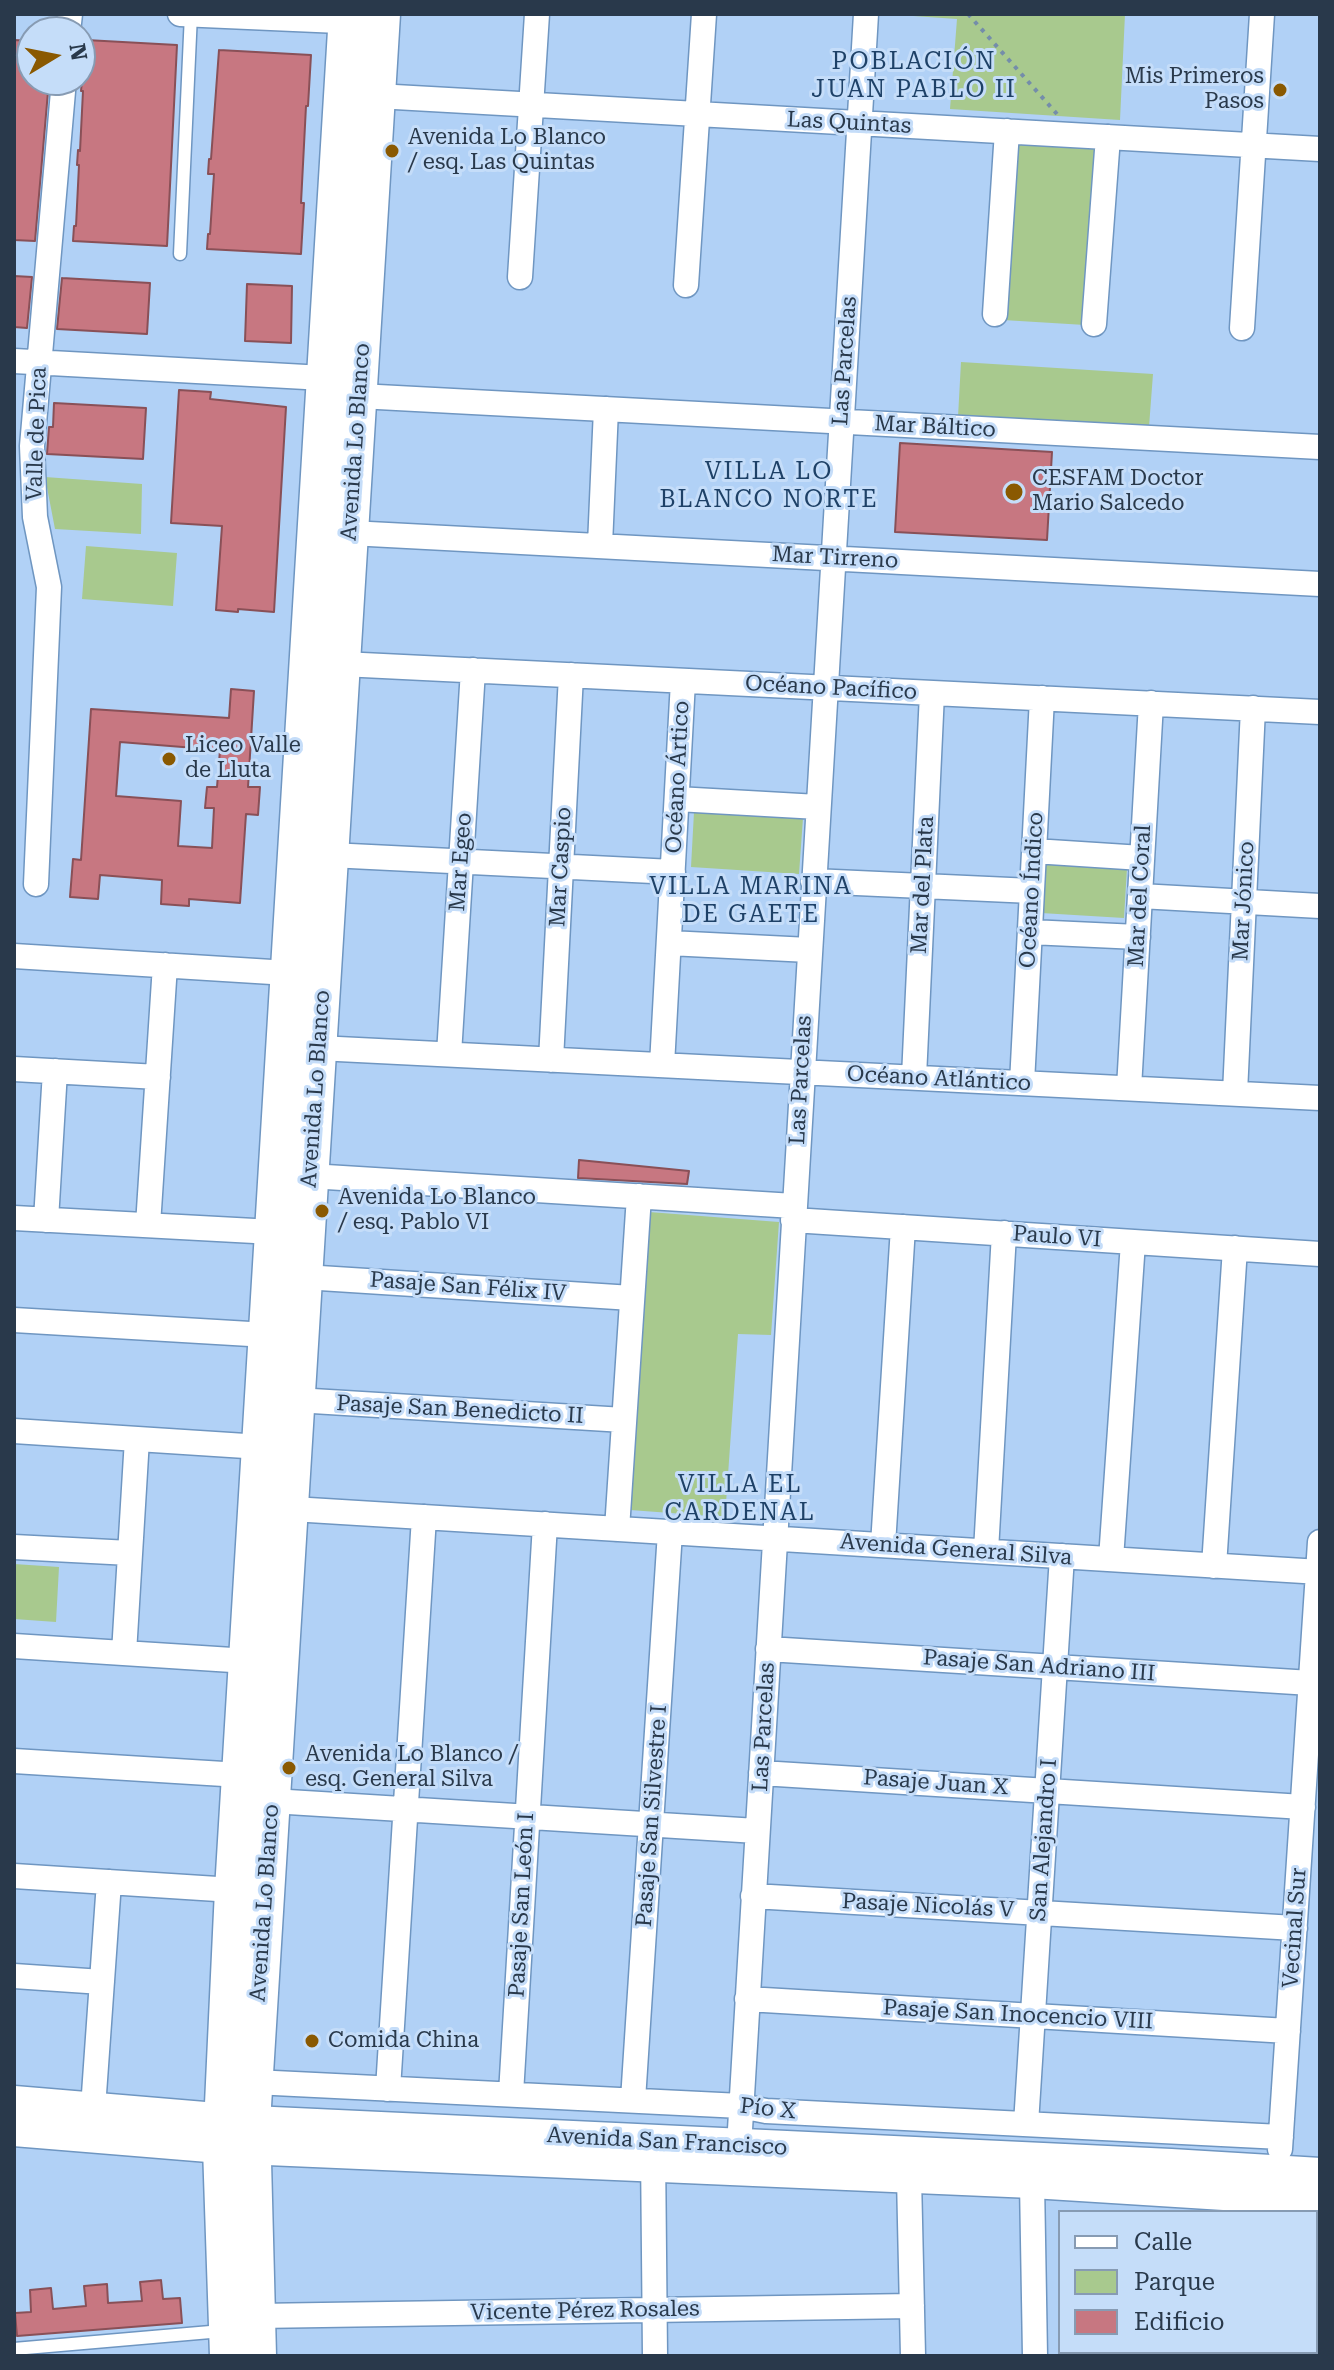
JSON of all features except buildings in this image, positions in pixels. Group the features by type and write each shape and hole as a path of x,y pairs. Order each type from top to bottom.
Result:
{"main road":[{"name":"Avenida Lo Blanco","path":"237,2134 254,2082 272,1801 274,1507 261,1447 347,17"},
{"name":"Avenida Lo Blanco","path":"258,2356 238,2334 233,1890 248,1661 296,1400 382,19"},
{"path":"303,715 339,717"},
{"name":"Avenida San Francisco","path":"14,2102 93,2108 237,2134"},
{"name":"Avenida San Francisco","path":"14,2130 237,2134 653,2154 909,2177 1170,2189 1320,2200"},
{"name":"Avenida San Francisco","path":"653,2154 739,2146 1170,2189 1279,2172 1320,2174"}],"street":[{"path":"180,14 382,19"},
{"path":"520,277 537,14"},
{"path":"686,285 704,14"},
{"name":"Las Parcelas","path":"739,2146 866,14"},
{"path":"1242,328 1262,14"},
{"name":"Valle de Pica","path":"36,884 49,597 35,517 32,467 63,96"},
{"name":"Las Quintas","path":"377,96 1320,149"},
{"path":"995,314 1007,131"},
{"path":"1094,324 1108,137"},
{"path":"14,361 324,378"},
{"name":"Mar Báltico","path":"359,396 1320,447"},
{"path":"600,545 606,409"},
{"name":"Mar Tirreno","path":"350,533 1320,584"},
{"name":"Océano Pacífico","path":"342,664 1320,712"},
{"name":"Mar Egeo","path":"449,1054 473,670"},
{"name":"Mar Caspio","path":"551,1060 571,675"},
{"name":"Océano Ártico","path":"662,1065 683,681"},
{"name":"Mar del Plata","path":"914,1077 932,693"},
{"name":"Océano Índico","path":"1022,1083 1042,698"},
{"name":"Mar del Coral","path":"1129,1088 1151,703"},
{"name":"Mar Jónico","path":"1235,1093 1253,708"},
{"path":"677,799 818,807"},
{"path":"1034,851 1142,858"},
{"path":"330,855 673,872"},
{"path":"813,881 1032,891"},
{"path":"1140,896 1320,906"},
{"path":"1030,932 1138,937"},
{"path":"669,943 809,950"},
{"path":"14,956 288,973"},
{"path":"148,1225 165,965"},
{"name":"Océano Atlántico","path":"318,1048 1320,1098"},
{"path":"14,1069 158,1077"},
{"path":"46,1220 55,1071"},
{"name":"Paulo VI","path":"310,1176 639,1196 903,1227 1320,1254"},
{"path":"617,1529 639,1196"},
{"path":"14,1218 273,1232"},
{"path":"883,1545 903,1227"},
{"path":"986,1551 1004,1233"},
{"path":"1111,1559 1133,1242"},
{"path":"1214,1566 1235,1248"},
{"name":"Pasaje San Félix IV","path":"304,1277 632,1298"},
{"path":"14,1320 267,1335"},
{"name":"Pasaje San Benedicto II","path":"296,1400 624,1420"},
{"path":"14,1431 261,1447"},
{"path":"124,1653 137,1439"},
{"name":"Avenida General Silva","path":"274,1507 1319,1572"},
{"path":"388,2089 424,1517"},
{"name":"Pasaje San León I","path":"511,2094 545,1524"},
{"name":"Pasaje San Silvestre I","path":"633,2100 670,1532"},
{"name":"Vecinal Sur","path":"1279,2172 1320,1542"},
{"path":"14,1547 130,1553"},
{"name":"San Alejandro I","path":"1026,2124 1062,1556"},
{"path":"14,1646 248,1661"},
{"name":"Pasaje San Adriano III","path":"768,1649 1311,1683"},
{"path":"14,1761 240,1775"},
{"name":"Pasaje Juan X","path":"761,1773 1303,1807"},
{"path":"272,1801 757,1831"},
{"path":"14,1876 233,1890"},
{"path":"93,2108 109,1882"},
{"name":"Pasaje Nicolás V","path":"753,1896 1295,1928"},
{"path":"14,1976 102,1982"},
{"name":"Pasaje San Inocencio VIII","path":"747,1999 1288,2031"},
{"name":"Pío X","path":"254,2082 1281,2137"},
{"path":"653,2154 655,2356"},
{"path":"909,2177 913,2356"},
{"path":"1032,2182 1035,2356"},
{"name":"Vicente Pérez Rosales","path":"238,2334 654,2310 912,2306"}],"lane":[{"path":"180,254 191,14"},
{"path":"14,2349 238,2334"}],"path":[{"path":"968,14 1076,135"}],"green space":[{"path":"884,14 1125,14 1120,120 950,109 957,19"},
{"path":"1013,144 1096,149 1085,325 1003,320"},
{"path":"961,362 1153,374 1149,427 958,417"},
{"path":"45,477 142,484 141,534 55,529"},
{"path":"86,546 177,553 173,606 82,599"},
{"path":"694,812 803,818 799,874 691,867"},
{"path":"1044,863 1127,868 1124,918 1041,913"},
{"path":"649,1212 779,1222 771,1335 738,1334 725,1517 630,1510"},
{"path":"14,1564 59,1567 56,1622 14,1619"}],"place":[{"name":"Mis Primeros Pasos","path":"1280,90"},
{"name":"Avenida Lo Blanco / esq. Las Quintas","path":"392,151"},
{"name":"CESFAM Doctor Mario Salcedo","path":"1014,492"},
{"name":"Liceo Valle de Lluta","path":"169,759"},
{"name":"Avenida Lo Blanco / esq. Pablo VI","path":"322,1211"},
{"name":"Avenida Lo Blanco / esq. General Silva","path":"289,1768"},
{"name":"Comida China","path":"312,2041"}],"district":[{"name":"POBLACIÓN JUAN PABLO II","path":"914,76"},
{"name":"VILLA LO BLANCO NORTE","path":"769,486"},
{"name":"VILLA MARINA DE GAETE","path":"751,901"},
{"name":"VILLA EL CARDENAL","path":"740,1499"}]}
